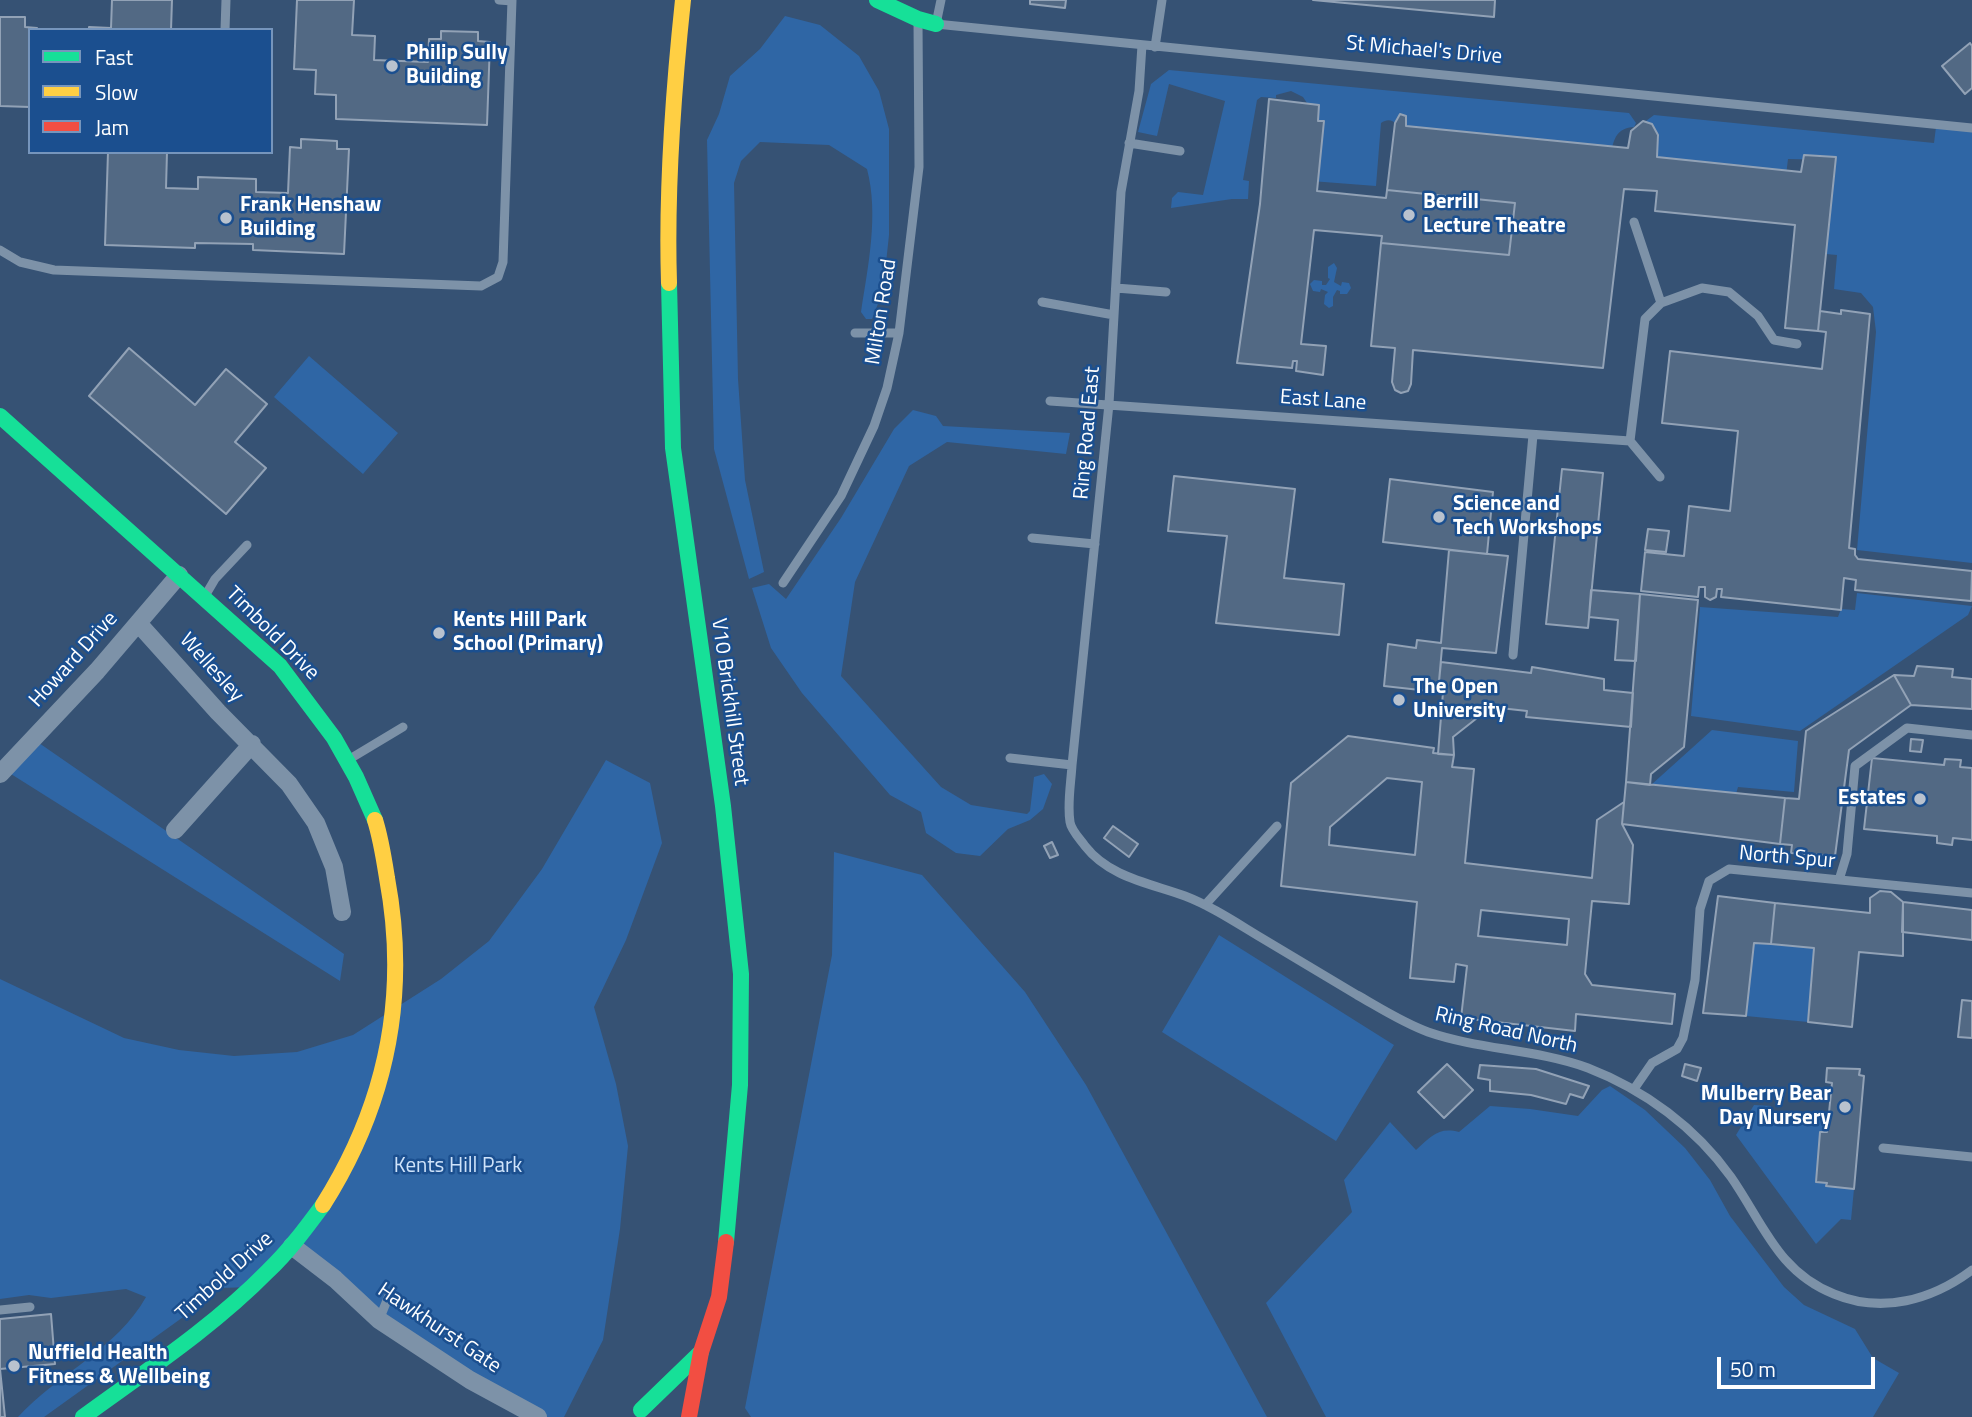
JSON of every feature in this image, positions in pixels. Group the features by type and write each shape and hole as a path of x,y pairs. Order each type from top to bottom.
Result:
{"street":[{"name":"V10 Brickhill Street","path":"678,1413 719,1297 731,1205 740,1085 740,974 731,877 673,448 667,223 683,0"},
{"name":"St Michael's Drive","path":"877,0 918,19 936,24"},
{"name":"V10 Brickhill Street","path":"667,11 677,55"},
{"name":"Timbold Drive","path":"0,416 280,666 316,709 348,760 374,818 391,886 398,952 393,1034 386,1067 356,1148 330,1194 292,1245 252,1287 83,1417"},
{"name":"Howard Drive","path":"0,774 97,671 179,575"},
{"name":"Wellesley","path":"138,623 218,712 289,783 316,823 334,867 342,912"},
{"path":"176,830 252,744"},
{"name":"Hawkhurst Gate","path":"292,1245 335,1279 379,1320 470,1380 536,1416"},
{"name":"V10 Brickhill Street","path":"633,1413 701,1352"},
{"path":"633,1413 678,1413"}],"lane":[{"path":"225,28 226,0"},
{"path":"0,250 20,262 54,270 481,286 498,277 503,262 512,0 499,0"},
{"path":"936,24 941,0"},
{"path":"1155,47 1162,0"},
{"name":"Milton Road","path":"783,583 841,496 874,426 887,388 899,333 919,167 918,19"},
{"name":"St Michael's Drive","path":"936,24 1972,128"},
{"name":"Ring Road East","path":"1070,825 1072,765 1109,404 1121,192 1139,91 1142,45"},
{"path":"1129,143 1180,151"},
{"path":"1634,222 1661,303"},
{"path":"1116,288 1166,292"},
{"path":"1660,477 1630,441 1645,319 1661,303 1702,288 1729,292 1758,316 1774,340 1797,344"},
{"path":"1042,302 1114,315"},
{"path":"855,333 899,333"},
{"name":"East Lane","path":"1050,401 1630,441"},
{"path":"1513,655 1534,435"},
{"path":"1032,538 1096,544"},
{"path":"204,597 215,579 247,545"},
{"path":"348,760 403,727"},
{"path":"1839,880 1847,854 1854,766 1907,728 1972,735"},
{"path":"1010,758 1072,765"},
{"name":"Ring Road North","path":"1070,825 1087,848 1107,867 1205,905 1387,1013 1428,1032 1544,1054 1589,1069 1634,1089 1656,1103 1702,1142 1731,1177 1779,1255 1806,1281 1835,1295 1881,1304 1921,1299 1957,1281 1972,1270"},
{"path":"1205,905 1277,826"},
{"name":"North Spur","path":"1634,1089 1652,1063 1677,1049 1683,1038 1695,980 1700,909 1709,881 1729,869 1972,893"},
{"path":"1883,1148 1972,1157"},
{"path":"379,1320 390,1293"},
{"path":"0,1310 30,1307"}],"green space":[{"path":"785,16 820,25 859,56 879,91 889,129 889,235 883,291 872,319 866,319 861,312 872,222 867,169 829,145 760,142 741,161 734,183 738,379 745,480 764,572 749,579 714,449 707,140 719,114 730,76 760,49"},
{"path":"1169,70 1629,113 1636,123 1634,127 1624,129 1617,135 1611,153 1401,133 1396,124 1388,120 1381,123 1376,186 1311,181 1307,103 1303,97 1291,91 1276,95 1276,98 1261,97 1257,100 1243,180 1249,181 1248,199 1171,208 1172,198 1178,192 1203,195 1225,101 1169,84 1157,136 1138,132 1151,84"},
{"path":"1654,115 1934,143 1936,127 1972,131 1972,563 1857,550 1876,332 1873,307 1861,293 1834,289 1837,255 1826,254 1836,160 1788,159 1785,184 1649,170 1644,125"},
{"path":"1334,263 1337,268 1334,282 1341,286 1342,282 1349,283 1351,288 1347,294 1340,294 1337,290 1333,297 1333,306 1329,308 1324,304 1328,292 1321,289 1320,292 1313,291 1310,284 1314,280 1322,281 1322,285 1326,285 1330,279 1328,267"},
{"path":"309,356 398,433 363,474 274,397"},
{"path":"913,410 936,416 943,426 1070,433 1066,454 947,442 909,466 855,582 841,676 941,787 971,805 1027,814 1030,811 1034,777 1044,774 1052,784 1043,809 1030,820 1008,829 980,856 956,853 926,833 921,812 890,795 802,693 771,648 752,588 769,584 786,599 841,518 894,429"},
{"path":"1857,593 1972,606 1968,615 1800,731 1691,716 1700,607 1838,617 1841,609 1855,610"},
{"path":"1712,730 1798,741 1794,792 1738,787 1736,794 1651,785"},
{"path":"39,743 344,954 340,981 11,774"},
{"name":"Kents Hill Park","path":"606,760 650,783 662,843 626,940 594,1007 616,1084 628,1146 620,1229 603,1340 564,1417 538,1417 470,1380 292,1246 252,1287 220,1288 44,1417 18,1417 50,1387 119,1332 146,1297 126,1289 51,1298 29,1295 0,1299 0,979 124,1038 179,1050 234,1056 297,1052 353,1035 441,979 489,941 542,869"},
{"path":"834,852 922,875 1025,992 1086,1085 1267,1417 751,1417 745,1408 832,955"},
{"path":"1219,935 1394,1045 1336,1141 1162,1032"},
{"path":"1754,943 1814,948 1808,1022 1746,1016"},
{"path":"1610,1086 1645,1110 1685,1148 1710,1180 1730,1216 1784,1287 1804,1305 1855,1329 1873,1358 1899,1373 1873,1417 1326,1417 1266,1303 1352,1212 1344,1180 1390,1122 1416,1150 1440,1132 1459,1132 1490,1106 1578,1116 1602,1090"},
{"path":"1754,1105 1771,1106 1771,1114 1828,1121 1827,1132 1820,1132 1816,1181 1827,1183 1827,1186 1854,1189 1851,1220 1841,1219 1816,1244 1736,1135"}],"building":[{"path":"112,0 172,0 171,28 111,28"},
{"name":"Philip Sully Building","path":"297,0 354,0 352,35 375,36 374,60 428,62 429,39 441,39 441,31 478,32 478,41 490,42 487,125 336,119 336,95 315,94 316,70 294,69"},
{"path":"1030,0 1066,0 1065,8 1030,4"},
{"path":"1313,0 1495,0 1494,17"},
{"path":"0,17 25,17 25,27 37,28 28,28 28,107 0,106"},
{"path":"1970,43 1972,88 1965,94 1942,66"},
{"path":"1269,99 1319,105 1318,121 1324,121 1317,191 1386,198 1387,190 1515,203 1509,255 1381,243 1382,236 1314,230 1301,344 1326,346 1323,375 1296,371 1297,361 1293,361 1292,368 1237,363 1260,204"},
{"path":"1400,114 1406,116 1406,126 1628,148 1631,131 1643,121 1652,124 1658,135 1657,157 1801,172 1804,155 1836,157 1818,331 1785,328 1795,225 1655,211 1657,191 1624,189 1603,368 1413,350 1411,384 1408,391 1401,393 1395,390 1392,382 1395,348 1371,346 1381,243 1509,255 1515,203 1387,190 1395,123"},
{"name":"Frank Henshaw Building","path":"301,139 337,141 337,149 349,149 344,254 253,250 253,244 195,243 195,248 105,245 108,154 167,154 166,188 198,189 198,177 256,179 256,192 288,193 290,147 301,148"},
{"path":"1841,310 1870,314 1849,548 1855,549 1858,559 1972,571 1971,601 1855,590 1856,580 1844,578 1841,610 1721,597 1722,589 1717,589 1716,597 1710,600 1705,597 1705,587 1699,587 1698,597 1641,591 1645,552 1684,556 1689,506 1730,511 1738,431 1662,423 1670,351 1822,369 1826,332 1818,331 1820,311 1841,314"},
{"path":"129,348 195,405 226,369 267,404 235,442 266,468 226,514 89,396"},
{"path":"1562,469 1603,473 1588,628 1546,624"},
{"path":"1174,476 1295,489 1284,578 1344,584 1339,635 1216,623 1227,536 1168,531"},
{"name":"Science and Tech Workshops","path":"1390,479 1493,492 1487,554 1383,542"},
{"path":"1648,529 1669,531 1666,552 1645,550"},
{"path":"1449,550 1508,556 1496,653 1442,648 1438,692 1384,686 1388,644 1416,648 1417,640 1441,643"},
{"path":"1591,590 1640,594 1636,661 1615,660 1618,620 1589,617"},
{"path":"1640,594 1698,600 1684,747 1651,774 1650,785 1626,782"},
{"path":"1441,662 1531,673 1532,667 1604,679 1604,690 1633,693 1631,727 1526,717 1527,711 1491,707 1453,737 1454,755 1438,754 1443,692 1438,692"},
{"path":"1917,666 1953,669 1952,677 1972,679 1972,709 1911,705 1894,675 1914,676"},
{"path":"1894,675 1911,705 1849,750 1835,856 1791,853 1792,845 1780,844 1785,798 1799,799 1806,731"},
{"path":"1348,736 1434,748 1433,753 1454,755 1452,767 1474,769 1465,863 1592,878 1597,820 1624,802 1622,824 1633,845 1629,904 1592,901 1585,974 1592,985 1675,994 1672,1024 1576,1014 1575,1031 1461,1018 1467,966 1456,964 1454,982 1410,978 1417,902 1281,886 1291,783","holes":["1387,778 1422,782 1415,855 1329,845 1330,827","1481,910 1569,919 1567,945 1478,936"]},
{"path":"1911,739 1923,740 1921,752 1910,751"},
{"name":"Estates","path":"1872,758 1944,765 1945,759 1961,760 1960,767 1972,768 1972,840 1953,838 1952,845 1937,843 1937,836 1864,829"},
{"path":"1626,782 1785,798 1780,844 1622,824"},
{"path":"1113,826 1138,844 1129,857 1104,838"},
{"path":"1052,842 1058,855 1050,858 1044,846"},
{"path":"1880,891 1891,892 1903,902 1903,956 1859,952 1852,1027 1808,1022 1814,948 1771,944 1775,903 1870,913 1870,898"},
{"path":"1718,896 1775,903 1771,944 1754,943 1746,1016 1703,1013"},
{"path":"1903,902 1972,910 1972,940 1902,932"},
{"path":"1962,1000 1972,1001 1972,1038 1958,1037"},
{"path":"1447,1064 1473,1090 1444,1118 1418,1092"},
{"path":"1685,1064 1701,1068 1697,1081 1682,1076"},
{"path":"1480,1065 1536,1069 1589,1086 1583,1098 1570,1094 1566,1104 1531,1095 1490,1091 1490,1080 1478,1078"},
{"name":"Mulberry Bear Day Nursery","path":"1827,1068 1860,1069 1859,1075 1864,1076 1854,1189 1826,1186 1827,1183 1816,1182 1820,1132 1827,1132 1832,1083 1826,1082"},
{"name":"Nuffield Health Fitness & Wellbeing","path":"51,1314 55,1364 0,1369 0,1319"},
{"path":"0,1369 5,1417 0,1417"}],"traffic: fast":[{"path":"877,0 918,19 936,24"},
{"path":"669,283 673,448 723,806 741,974 740,1085 726,1242"},
{"path":"0,416 280,666 334,738 356,777 375,820"},
{"path":"83,1417 225,1311 283,1255 323,1205"},
{"path":"641,1410 701,1352"}],"traffic: slow":[{"path":"669,283 671,142 683,0"},
{"path":"323,1205 363,1128 387,1048 393,1007 393,922 375,820"}],"traffic: jam":[{"path":"689,1417 701,1352 719,1297 726,1242"}],"place":[{"name":"Philip Sully Building","path":"392,66"},
{"name":"Berrill Lecture Theatre","path":"1409,215"},
{"name":"Frank Henshaw Building","path":"226,218"},
{"name":"Science and Tech Workshops","path":"1439,517"},
{"name":"Kents Hill Park School (Primary)","path":"439,633"},
{"name":"The Open University","path":"1399,700"},
{"name":"Estates","path":"1920,799"},
{"name":"Mulberry Bear Day Nursery","path":"1845,1107"},
{"name":"Nuffield Health Fitness & Wellbeing","path":"14,1366"}]}
